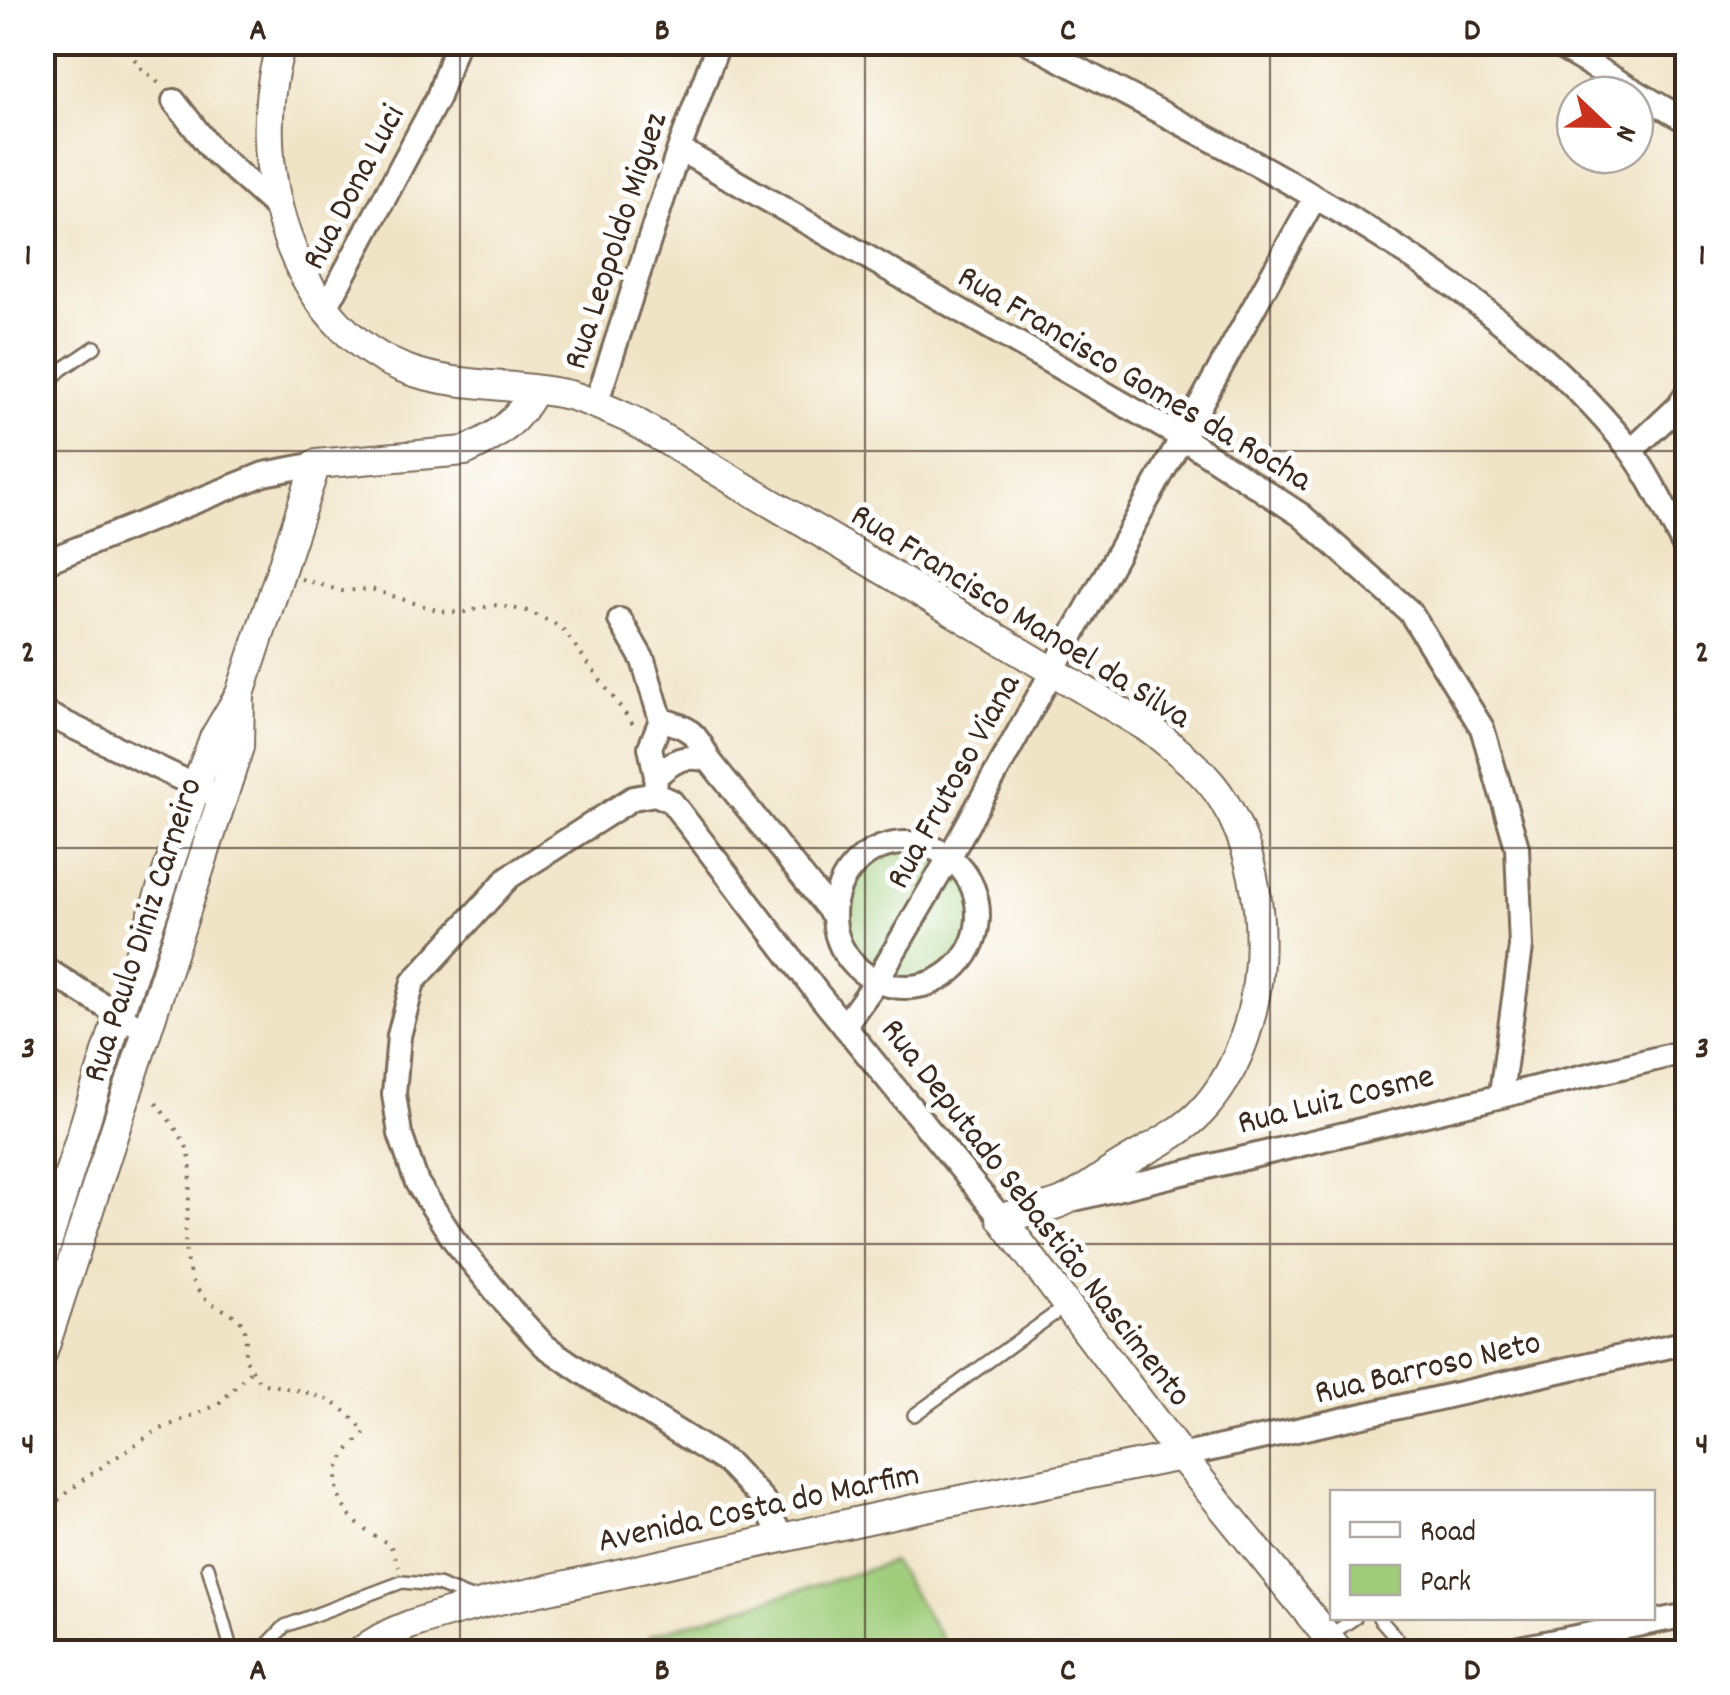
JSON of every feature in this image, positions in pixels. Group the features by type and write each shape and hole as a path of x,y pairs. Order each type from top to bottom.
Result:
{"street":[{"name":"Rua Francisco Manoel da Silva","path":"282,42 276,60 269,146 277,208 286,238 314,291 346,330 375,355 411,371 450,381 534,390 596,404 632,420 1153,731 1193,765 1222,798 1255,878 1259,935 1251,1015 1242,1046 1224,1083 1198,1115 1062,1202"},
{"name":"Rua Dona Luci","path":"327,306 438,97 457,42"},
{"name":"Rua Leopoldo Miguez","path":"596,404 679,149 719,42"},
{"path":"1028,42 1315,197 1444,280 1568,378 1631,451 1688,553"},
{"path":"1551,42 1688,122"},
{"path":"174,101 212,150 277,208"},
{"name":"Rua Francisco Gomes da Rocha","path":"679,149 1180,437 1300,515 1410,612 1482,728 1517,846 1521,947 1501,1094"},
{"name":"Rua Frutoso Viana","path":"844,1026 876,982 950,856 1315,197"},
{"path":"42,563 264,474 316,464 465,451 488,441 510,424 525,409 534,390"},
{"path":"1631,451 1685,402"},
{"name":"Rua Paulo Diniz Carneiro","path":"42,1355 145,1031 209,792 214,738 240,694 316,464"},
{"path":"620,620 643,660 661,720 650,748 655,785"},
{"path":"42,712 209,792"},
{"path":"661,720 683,725 697,734 709,760 834,916"},
{"path":"709,760 694,756 676,758 655,785 509,878 413,982 397,1055 394,1094 400,1134 416,1183 454,1240 512,1311 546,1346 584,1374 729,1464 763,1500 782,1538"},
{"name":"Rua Deputado Sebastião Nascimento","path":"655,785 1001,1218 1181,1456 1334,1645"},
{"name":"Rua Paulo Diniz Carneiro","path":"42,1260 119,1014 209,792"},
{"path":"892,842 926,844 950,856 973,886 978,918 969,949 933,982 903,987 876,982 854,965 840,943 834,916 841,883 862,856 892,842"},
{"path":"42,968 145,1031"},
{"name":"Rua Luiz Cosme","path":"1001,1218 1688,1051"},
{"name":"Rua Barroso Neto","path":"1181,1456 1688,1342"},
{"name":"Avenida Costa do Marfim","path":"360,1652 374,1641 425,1620 486,1603 1181,1456"},
{"path":"1499,1652 1688,1615"}],"lane":[{"path":"42,389 61,370 95,347"},
{"path":"914,1415 1067,1305"},
{"path":"208,1567 232,1652"},
{"path":"242,1652 263,1649 286,1626 402,1582 438,1585 486,1603"},
{"path":"1334,1645 1353,1620"},
{"path":"1381,1620 1408,1652"}],"path":[{"path":"42,53 54,42"},
{"path":"122,42 174,101"},
{"path":"278,573 342,591 370,589 439,611 461,613 494,605 528,611 562,628 650,748"},
{"path":"156,1103 188,1150 185,1245 193,1284 202,1296 230,1312 245,1327 248,1336 244,1356 260,1383 315,1394 350,1412 365,1433 339,1467 338,1492 348,1516 366,1534 390,1544 402,1582"},
{"path":"42,1514 84,1479 154,1432 219,1404 252,1369"}],"green space":[{"path":"906,843 933,849 957,864 972,888 978,915 972,942 957,966 933,981 906,987 879,981 855,966 840,942 834,915 840,888 855,864 879,849"},
{"path":"893,1562 951,1652 655,1652 650,1635"}]}
